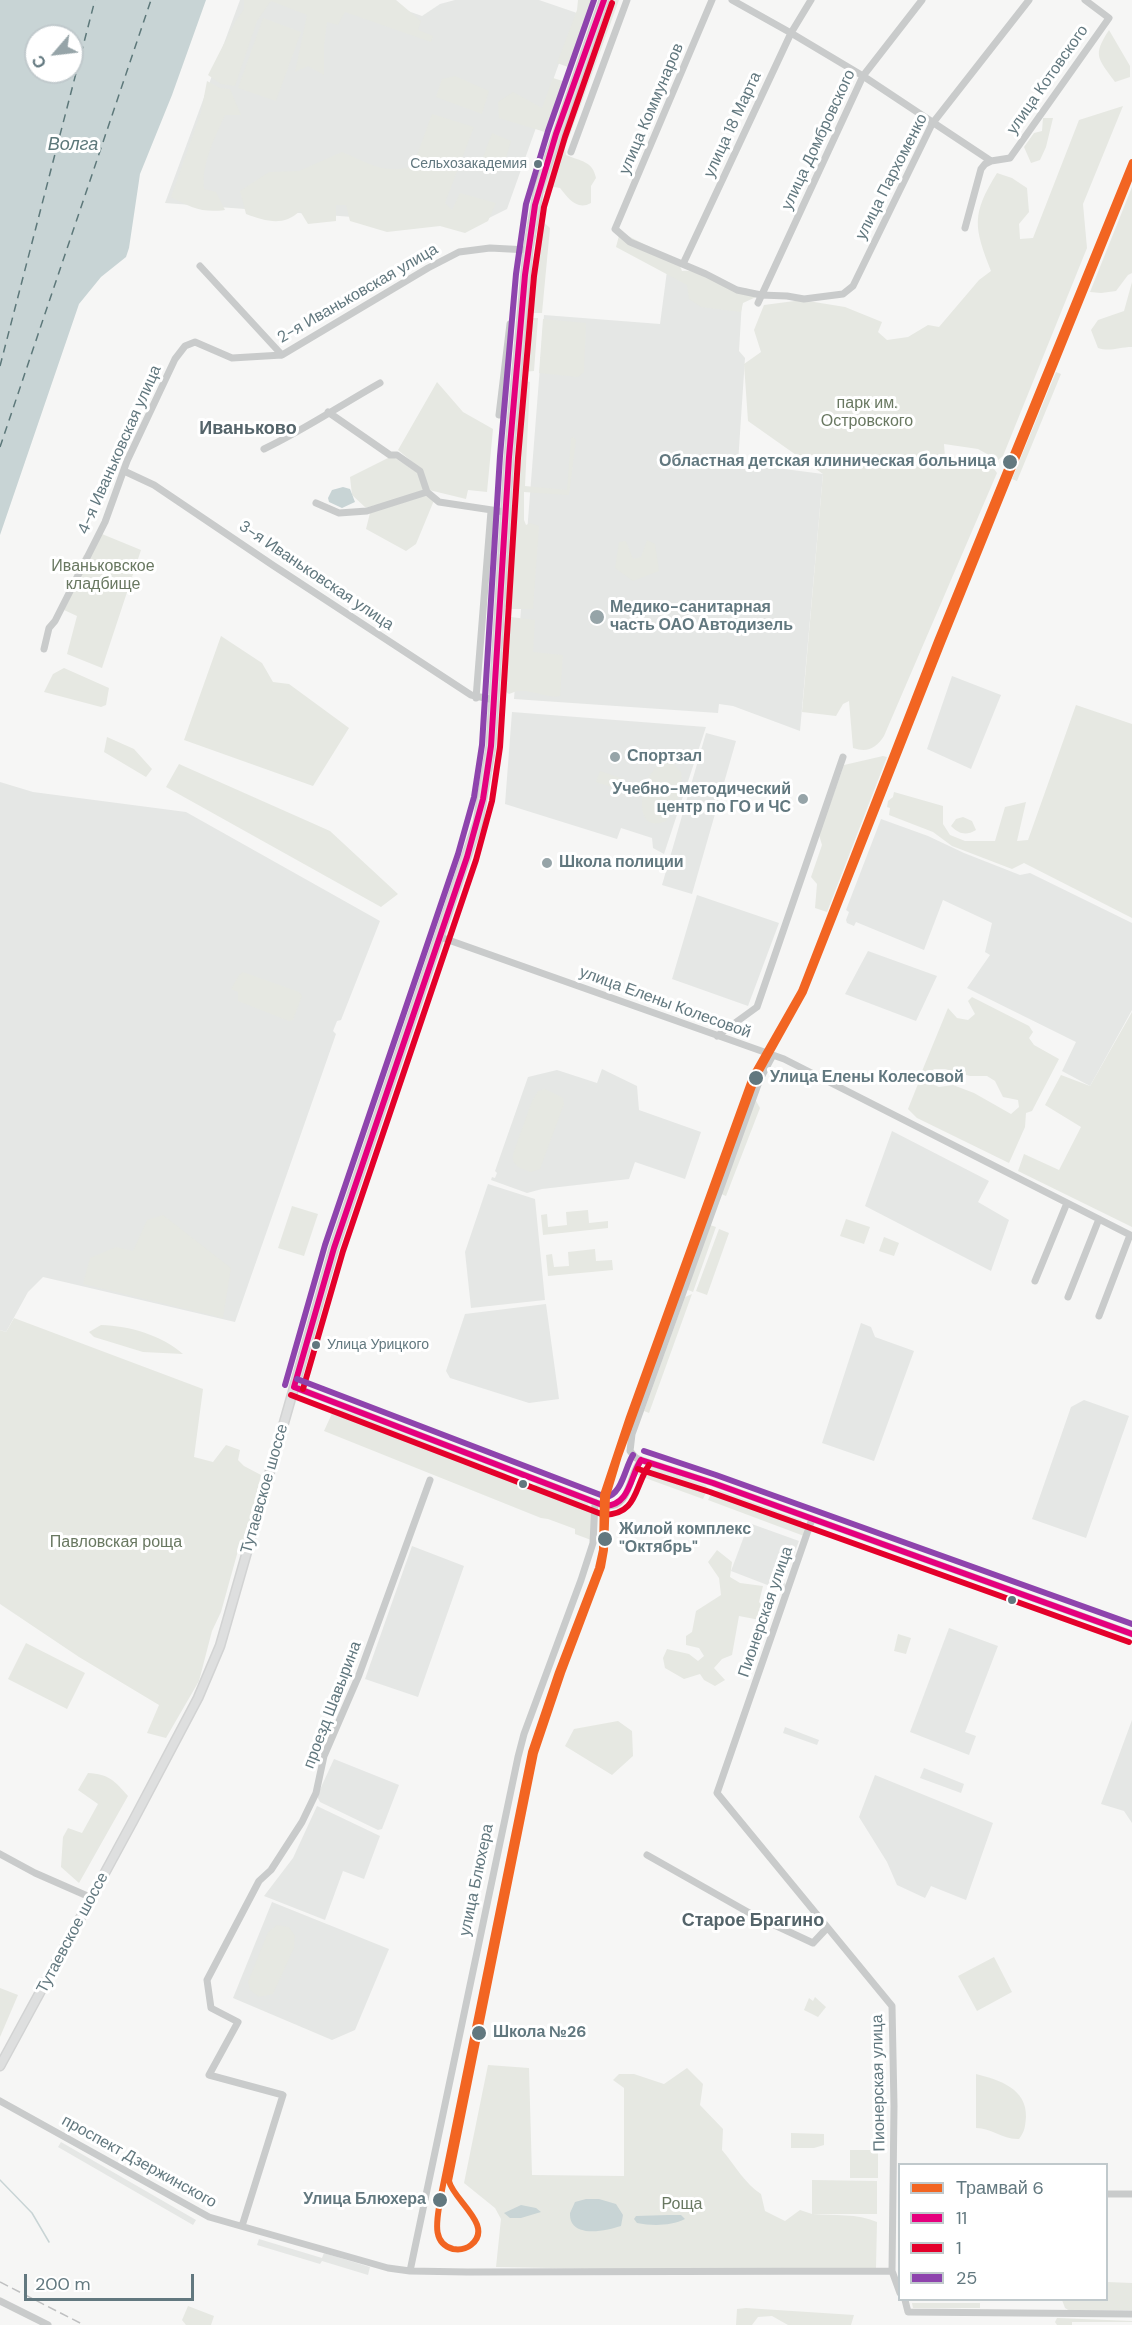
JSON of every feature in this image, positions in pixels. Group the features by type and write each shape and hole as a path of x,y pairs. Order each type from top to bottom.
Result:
{"main road":[{"name":"Тутаевское шоссе","path":"0,2066 198,1698 220,1646 334,1248 481,810 488,773 505,512 528,250 539,187 604,0"}],"street":[{"path":"571,152 627,0"},
{"name":"улица Коммунаров","path":"683,264 630,242 615,229 712,0"},
{"path":"732,0 863,76 932,124 991,161"},
{"name":"улица 18 Марта","path":"683,264 791,33 811,0"},
{"name":"улица Домбровского","path":"758,303 863,76 922,0"},
{"name":"улица Пархоменко","path":"761,295 804,299 843,294 853,286 932,124 1029,0"},
{"name":"улица Котовского","path":"991,161 1010,158 1109,18 1085,0"},
{"path":"964,228 981,170 984,164 991,161"},
{"name":"2-я Иваньковская улица","path":"175,359 185,346 195,342 232,358 282,355 459,252 490,248 528,250"},
{"path":"683,264 737,290 761,295"},
{"path":"200,266 282,355"},
{"path":"499,415 510,324"},
{"name":"4-я Иваньковская улица","path":"44,649 48,628 58,616 105,522 123,471 175,359"},
{"path":"502,376 516,378"},
{"path":"264,449 284,441 328,412 380,383"},
{"path":"328,412 390,455 397,455 420,471 427,492 439,502 505,512"},
{"name":"3-я Иваньковская улица","path":"123,471 154,484 274,566 476,698 494,700"},
{"path":"316,503 339,513 367,511 427,492"},
{"path":"476,698 491,511"},
{"path":"717,1036 757,1007 843,757"},
{"name":"улица Елены Колесовой","path":"440,937 773,1055 812,1072 904,1122 1131,1236"},
{"path":"773,1055 760,1079 632,1434 630,1451 640,1460 691,1475 1132,1634"},
{"path":"1035,1281 1067,1203"},
{"path":"1068,1297 1099,1219"},
{"path":"1099,1316 1131,1236"},
{"path":"294,1387 610,1506 622,1501 640,1460"},
{"name":"проезд Шавырина","path":"242,2226 283,2095 209,2075 238,2022 211,2008 207,1980 259,1881 271,1869 290,1841 316,1793 327,1748 359,1675 430,1480"},
{"name":"улица Блюхера","path":"410,2271 518,1757 524,1734 593,1543 595,1502"},
{"name":"Пионерская улица","path":"812,1519 717,1793 892,2006 896,2194 892,2271 898,2288"},
{"path":"0,1854 35,1873 92,1898"},
{"path":"647,1856 753,1915 813,1943 827,1928"},
{"name":"проспект Дзержинского","path":"0,2101 209,2217 388,2268 410,2271 892,2271"},
{"path":"1108,2194 1132,2194"},
{"path":"0,2301 48,2325"},
{"path":"904,2301 908,2312 1132,2314"}],"shaded area":[{"path":"240,0 377,0 422,16 440,4 455,0 539,0 577,13 507,209 473,226 165,203"},
{"path":"667,271 742,301 739,351 745,358 738,463 823,474 800,731 733,706 719,704 718,713 514,699 544,315 660,324"},
{"path":"952,676 1001,695 971,769 927,749"},
{"path":"512,712 706,727 664,854 653,848 652,838 621,828 617,839 505,804"},
{"path":"706,733 736,741 692,894 662,885"},
{"path":"0,782 33,792 186,812 380,921 341,1020 337,1021 333,1031 336,1034 235,1322 43,1277 28,1292 6,1332 0,1330"},
{"path":"881,819 1020,875 1030,873 1132,923 1132,1010 1090,1086 1062,1071 1076,1042 967,988 990,955 985,952 992,923 943,900 924,950 856,922 854,926 847,923 849,912 846,910"},
{"path":"697,895 779,923 748,1006 672,979"},
{"path":"868,951 937,976 916,1021 845,994"},
{"path":"602,1069 637,1086 639,1110 701,1132 685,1179 635,1162 629,1179 542,1189 527,1193 491,1180 497,1173 495,1171 528,1077 557,1070 597,1083"},
{"path":"892,1131 989,1181 978,1202 1009,1220 991,1271 865,1206"},
{"path":"488,1184 535,1199 545,1300 471,1308 465,1252"},
{"path":"546,1304 559,1399 529,1403 450,1378 446,1371 465,1314"},
{"path":"861,1323 871,1327 875,1337 914,1351 874,1461 822,1443"},
{"path":"1084,1400 1129,1416 1086,1538 1032,1519 1071,1407"},
{"path":"749,1523 799,1541 783,1582 786,1584 783,1591 731,1571"},
{"path":"412,1546 464,1566 418,1697 365,1679"},
{"path":"949,1628 998,1646 965,1732 976,1736 969,1755 910,1732"},
{"path":"1132,1720 1132,1823 1124,1811 1101,1804"},
{"path":"785,1727 819,1740 817,1745 783,1733"},
{"path":"334,1759 399,1785 382,1829 378,1830 320,1802 317,1796"},
{"path":"924,1768 964,1784 961,1793 920,1778"},
{"path":"875,1775 993,1823 966,1900 931,1886 925,1898 897,1885 887,1862 859,1817"},
{"path":"317,1806 380,1836 364,1879 343,1871 325,1920 264,1896 293,1858"},
{"path":"272,1902 389,1949 355,2030 332,2040 233,1998"},
{"path":"61,2142 196,2220 193,2225 58,2147"},
{"path":"259,2239 322,2258 324,2253 370,2267 368,2275 322,2261 320,2264 257,2245"}],"green space":[{"path":"244,0 396,0 421,21 418,30 433,36 431,42 345,12 338,25 327,22 324,75 308,66 295,72 307,15 271,1 257,21 235,86 221,84 208,75 244,9"},
{"path":"578,0 594,0 568,67 557,63 577,10"},
{"path":"610,0 619,0 565,148 566,155 589,165 596,178 591,186 591,203 581,205 573,202 560,188 554,187 542,194 542,187"},
{"path":"263,18 301,32 276,101 238,88"},
{"path":"1109,30 1130,66 1130,77 1115,82 1099,57 1100,46"},
{"path":"455,76 489,91 482,114 436,97 442,79"},
{"path":"553,78 566,82 551,127 545,132 499,118 498,102 513,92 542,108"},
{"path":"207,81 220,88 230,89 241,115 225,115 205,170 204,189 216,192 225,210 197,209 171,197 201,112"},
{"name":"парк им. Островского","path":"1123,106 1083,204 1087,248 1003,456 998,460 978,449 944,444 945,457 981,461 993,467 997,473 884,736 878,744 871,748 863,750 853,748 849,701 843,704 836,716 802,712 823,474 748,421 744,364 761,352 754,330 764,305 802,300 845,307 882,322 878,332 887,340 908,337 928,325 939,327 979,280 991,271 981,243 978,221 983,200 997,173 1012,178 1027,188 1029,212 1019,224 1020,239 1033,238 1079,120"},
{"path":"432,114 474,127 445,203 452,210 460,193 496,203 488,221 465,233 440,226 387,232 350,221 346,205 336,205 336,221 308,224 300,211 281,221 246,214 240,191 269,172 299,171 342,152 369,164 385,168 413,166"},
{"path":"1043,118 1053,118 1046,147 1040,160 1031,163 1024,147 1034,133 1042,131"},
{"path":"492,133 511,141 503,168 482,160"},
{"path":"1132,187 1132,273 1116,291 1090,292"},
{"path":"540,219 550,228 542,313 529,313"},
{"path":"620,232 678,261 682,271 699,273 730,287 746,288 756,297 743,303 741,312 701,307 689,299 687,285 616,247"},
{"path":"1132,282 1132,347 1098,348 1091,330 1098,320 1124,311"},
{"path":"529,318 538,318 534,371 523,372"},
{"path":"543,319 586,323 584,372 578,377 539,373"},
{"path":"1056,372 1061,374 1017,481 1012,479"},
{"path":"520,380 530,382 525,486 567,490 571,438 576,440 569,495 524,492 526,525 530,523 539,526 533,609 507,609 504,605 511,506 518,476 515,464"},
{"path":"437,382 463,412 493,429 487,492 468,490 466,499 429,490 422,470 398,450"},
{"path":"392,456 418,473 424,491 366,508 352,495 350,477"},
{"path":"427,495 435,498 416,544 406,551 366,529 370,513"},
{"name":"Иваньковское кладбище","path":"102,534 141,550 102,668 67,654 77,616 64,610 76,585 70,583 84,555 90,552"},
{"path":"647,540 655,544 659,571 633,581 615,568 619,542 626,541 633,559 641,557"},
{"path":"505,618 535,620 533,652 563,655 560,696 554,697 526,691 509,694 503,690 502,648"},
{"path":"221,636 262,663 273,682 289,684 349,728 313,786 184,740"},
{"path":"64,668 109,688 106,705 101,707 44,692 53,674"},
{"path":"1076,705 1132,724 1132,918 1024,863 1012,869 952,846 933,832 889,815 888,801 893,797 894,792 943,806 943,824 950,835 965,841 995,841 1005,807 1026,802 1017,841 1028,840"},
{"path":"107,737 134,749 152,769 146,777 104,752"},
{"path":"887,757 827,912 815,908 817,884 811,877 822,845 819,835 844,765"},
{"path":"665,762 672,763 681,772 680,791 666,821 654,823 646,819 642,800 650,776 657,767"},
{"path":"179,764 330,831 398,894 381,907 166,787"},
{"path":"600,771 624,779 621,790 596,782"},
{"path":"963,817 972,821 976,830 963,833 951,826 956,819"},
{"path":"243,972 299,992 302,996 293,1020 289,1021 238,1001 238,992 231,989"},
{"path":"972,997 1029,1026 1033,1032 1029,1038 1034,1045 1059,1059 1032,1111 1026,1113 1025,1127 1009,1163 917,1118 908,1109 920,1079 939,1087 953,1085 974,1093 1011,1114 1019,1107 1018,1100 1003,1097 995,1081 987,1076 970,1076 945,1069 934,1069 925,1078 920,1076 948,1008 957,1018 968,1020 975,1014 968,1001"},
{"path":"1132,1012 1132,1227 1018,1171 1024,1154 1059,1170 1081,1127 1045,1105 1061,1075 1090,1086"},
{"path":"545,1089 563,1098 564,1104 540,1169 531,1172 515,1164 513,1154 532,1101 538,1091"},
{"path":"755,1099 760,1108 726,1196 721,1194"},
{"path":"292,1206 318,1214 304,1256 278,1248"},
{"path":"588,1210 589,1223 608,1221 608,1228 543,1235 541,1215 547,1214 548,1227 567,1225 566,1212"},
{"path":"163,1215 231,1268 223,1318 83,1284 90,1258 116,1247 133,1251 147,1220"},
{"path":"846,1219 870,1227 864,1244 840,1236"},
{"path":"710,1225 716,1227 693,1292 686,1289"},
{"path":"719,1229 729,1233 707,1295 696,1291"},
{"path":"884,1237 899,1243 894,1256 879,1251"},
{"path":"595,1249 596,1261 612,1260 613,1270 548,1276 546,1255 552,1254 554,1267 569,1266 568,1252"},
{"path":"692,1294 649,1413 644,1411 685,1297"},
{"name":"Павловская роща","path":"14,1318 203,1389 194,1457 213,1462 226,1445 240,1450 238,1460 261,1475 246,1539 239,1547 221,1612 212,1631 199,1681 166,1738 147,1733 159,1705 79,1657 0,1604 0,1330 6,1332"},
{"path":"101,1325 123,1327 145,1333 183,1354 143,1352 94,1337 89,1332"},
{"path":"334,1409 343,1410 505,1473 516,1483 528,1487 537,1484 587,1503 591,1508 591,1540 575,1534 575,1529 541,1518 324,1431"},
{"path":"648,1466 705,1485 708,1488 703,1499 637,1475"},
{"path":"719,1490 801,1520 805,1529 804,1536 708,1500 712,1492"},
{"path":"717,1550 732,1562 730,1577 740,1583 763,1586 759,1602 770,1615 765,1621 739,1616 732,1655 722,1659 714,1668 725,1680 715,1686 704,1680 700,1674 684,1679 665,1668 663,1658 667,1649 689,1654 698,1661 704,1656 699,1648 686,1645 686,1636 692,1632 696,1611 721,1595 719,1578 708,1562"},
{"path":"898,1634 911,1638 906,1654 894,1651"},
{"path":"26,1643 85,1673 67,1709 8,1679"},
{"path":"618,1721 632,1731 633,1756 612,1775 565,1746 574,1729"},
{"path":"88,1773 111,1779 128,1796 79,1883 61,1867 63,1837 68,1828 82,1833 98,1804 78,1790"},
{"path":"277,1925 289,1927 295,1936 294,1948 273,1994 259,1997 250,1990 248,1982 268,1932"},
{"path":"994,1957 1012,1992 977,2011 958,1976"},
{"path":"0,1988 18,1995 0,2037"},
{"path":"815,1997 826,2007 818,2017 804,2010 809,1998 813,2001"},
{"name":"Роща","path":"488,2065 529,2068 532,2175 624,2176 624,2088 613,2080 619,2074 634,2074 664,2084 687,2068 703,2084 700,2105 723,2129 722,2150 745,2180 761,2194 765,2211 785,2221 800,2210 812,2214 812,2180 877,2181 877,2214 813,2214 853,2216 877,2222 876,2268 664,2270 496,2267 501,2219 495,2208 464,2183"},
{"path":"976,2074 1003,2083 1022,2099 1026,2117 1019,2139 976,2128"},
{"path":"791,2133 824,2134 824,2145 814,2148 791,2148"},
{"path":"850,2150 878,2150 878,2178 850,2178"},
{"path":"1108,2282 1132,2283 1132,2310 1070,2311 1065,2308 1062,2301 1108,2301"},
{"path":"912,2303 980,2303 980,2308 913,2308"},
{"path":"188,2306 214,2316 211,2325 186,2325 182,2320"},
{"path":"737,2309 854,2315 851,2325 788,2325 772,2316 758,2317 752,2325 736,2325"},
{"path":"1057,2318 1132,2322 1072,2322 1072,2325 1057,2325 1055,2322"}],"water":[{"name":"Волга","path":"0,0 206,0 172,95 140,174 126,257 101,277 79,304 0,535"},
{"path":"343,487 350,489 355,502 342,508 329,502 328,498 332,490"},
{"path":"599,2199 616,2204 623,2215 621,2226 595,2231 576,2227 571,2222 570,2213 575,2202"},
{"path":"521,2205 536,2208 541,2212 521,2218 510,2218 504,2213"},
{"path":"681,2215 685,2219 668,2224 637,2223 634,2219 636,2216"}],"waterway":[{"path":"0,2180 32,2213 49,2242"}],"ferry route":[{"path":"0,366 95,0"},
{"path":"0,447 151,0"}],"railway":[{"path":"0,2282 84,2325"}],"tram line":[{"name":"6","path":"1132,162 937,641 801,991 752,1077 603,1495 602,1550 598,1568 558,1672 531,1752 440,2200 438,2235 446,2246 453,2249 467,2247 477,2238 476,2221 449,2181 535,1753 602,1567 607,1496 619,1456 756,1078 804,992 1132,173"}],"transit line":[{"name":"25","path":"285,1385 325,1245 458,854 474,797 482,745 500,456 516,274 526,204 548,131 594,0"},
{"name":"11","path":"294,1387 334,1248 467,857 483,799 491,746 509,457 525,275 535,205 556,134 604,0"},
{"name":"1","path":"303,1389 343,1251 476,860 492,801 500,747 518,458 534,276 544,207 565,137 612,3"},
{"name":"25","path":"297,1379 606,1497 616,1491 633,1455"},
{"name":"11","path":"294,1387 605,1506 620,1501 641,1460"},
{"name":"1","path":"291,1395 604,1515 623,1510 629,1505 649,1465"},
{"name":"25","path":"644,1451 1132,1624"},
{"name":"11","path":"641,1460 713,1483 1132,1634"},
{"name":"1","path":"638,1469 710,1492 1129,1642"}],"place":[{"name":"Сельхозакадемия","path":"538,164"},
{"name":"Областная детская клиническая больница","path":"1010,462"},
{"name":"Медико-санитарная часть ОАО Автодизель","path":"597,617"},
{"name":"Спортзал","path":"615,757"},
{"name":"Учебно-методический центр по ГО и ЧС","path":"803,799"},
{"name":"Школа полиции","path":"547,863"},
{"name":"Улица Елены Колесовой","path":"756,1078"},
{"name":"Улица Урицкого","path":"316,1345"},
{"name":"Жилой комплекс \"Октябрь\"","path":"605,1539"},
{"name":"Школа №26","path":"479,2033"},
{"name":"Улица Блюхера","path":"440,2200"}],"district":[{"name":"Иваньково","path":"248,429"},
{"name":"Старое Брагино","path":"753,1921"}]}
